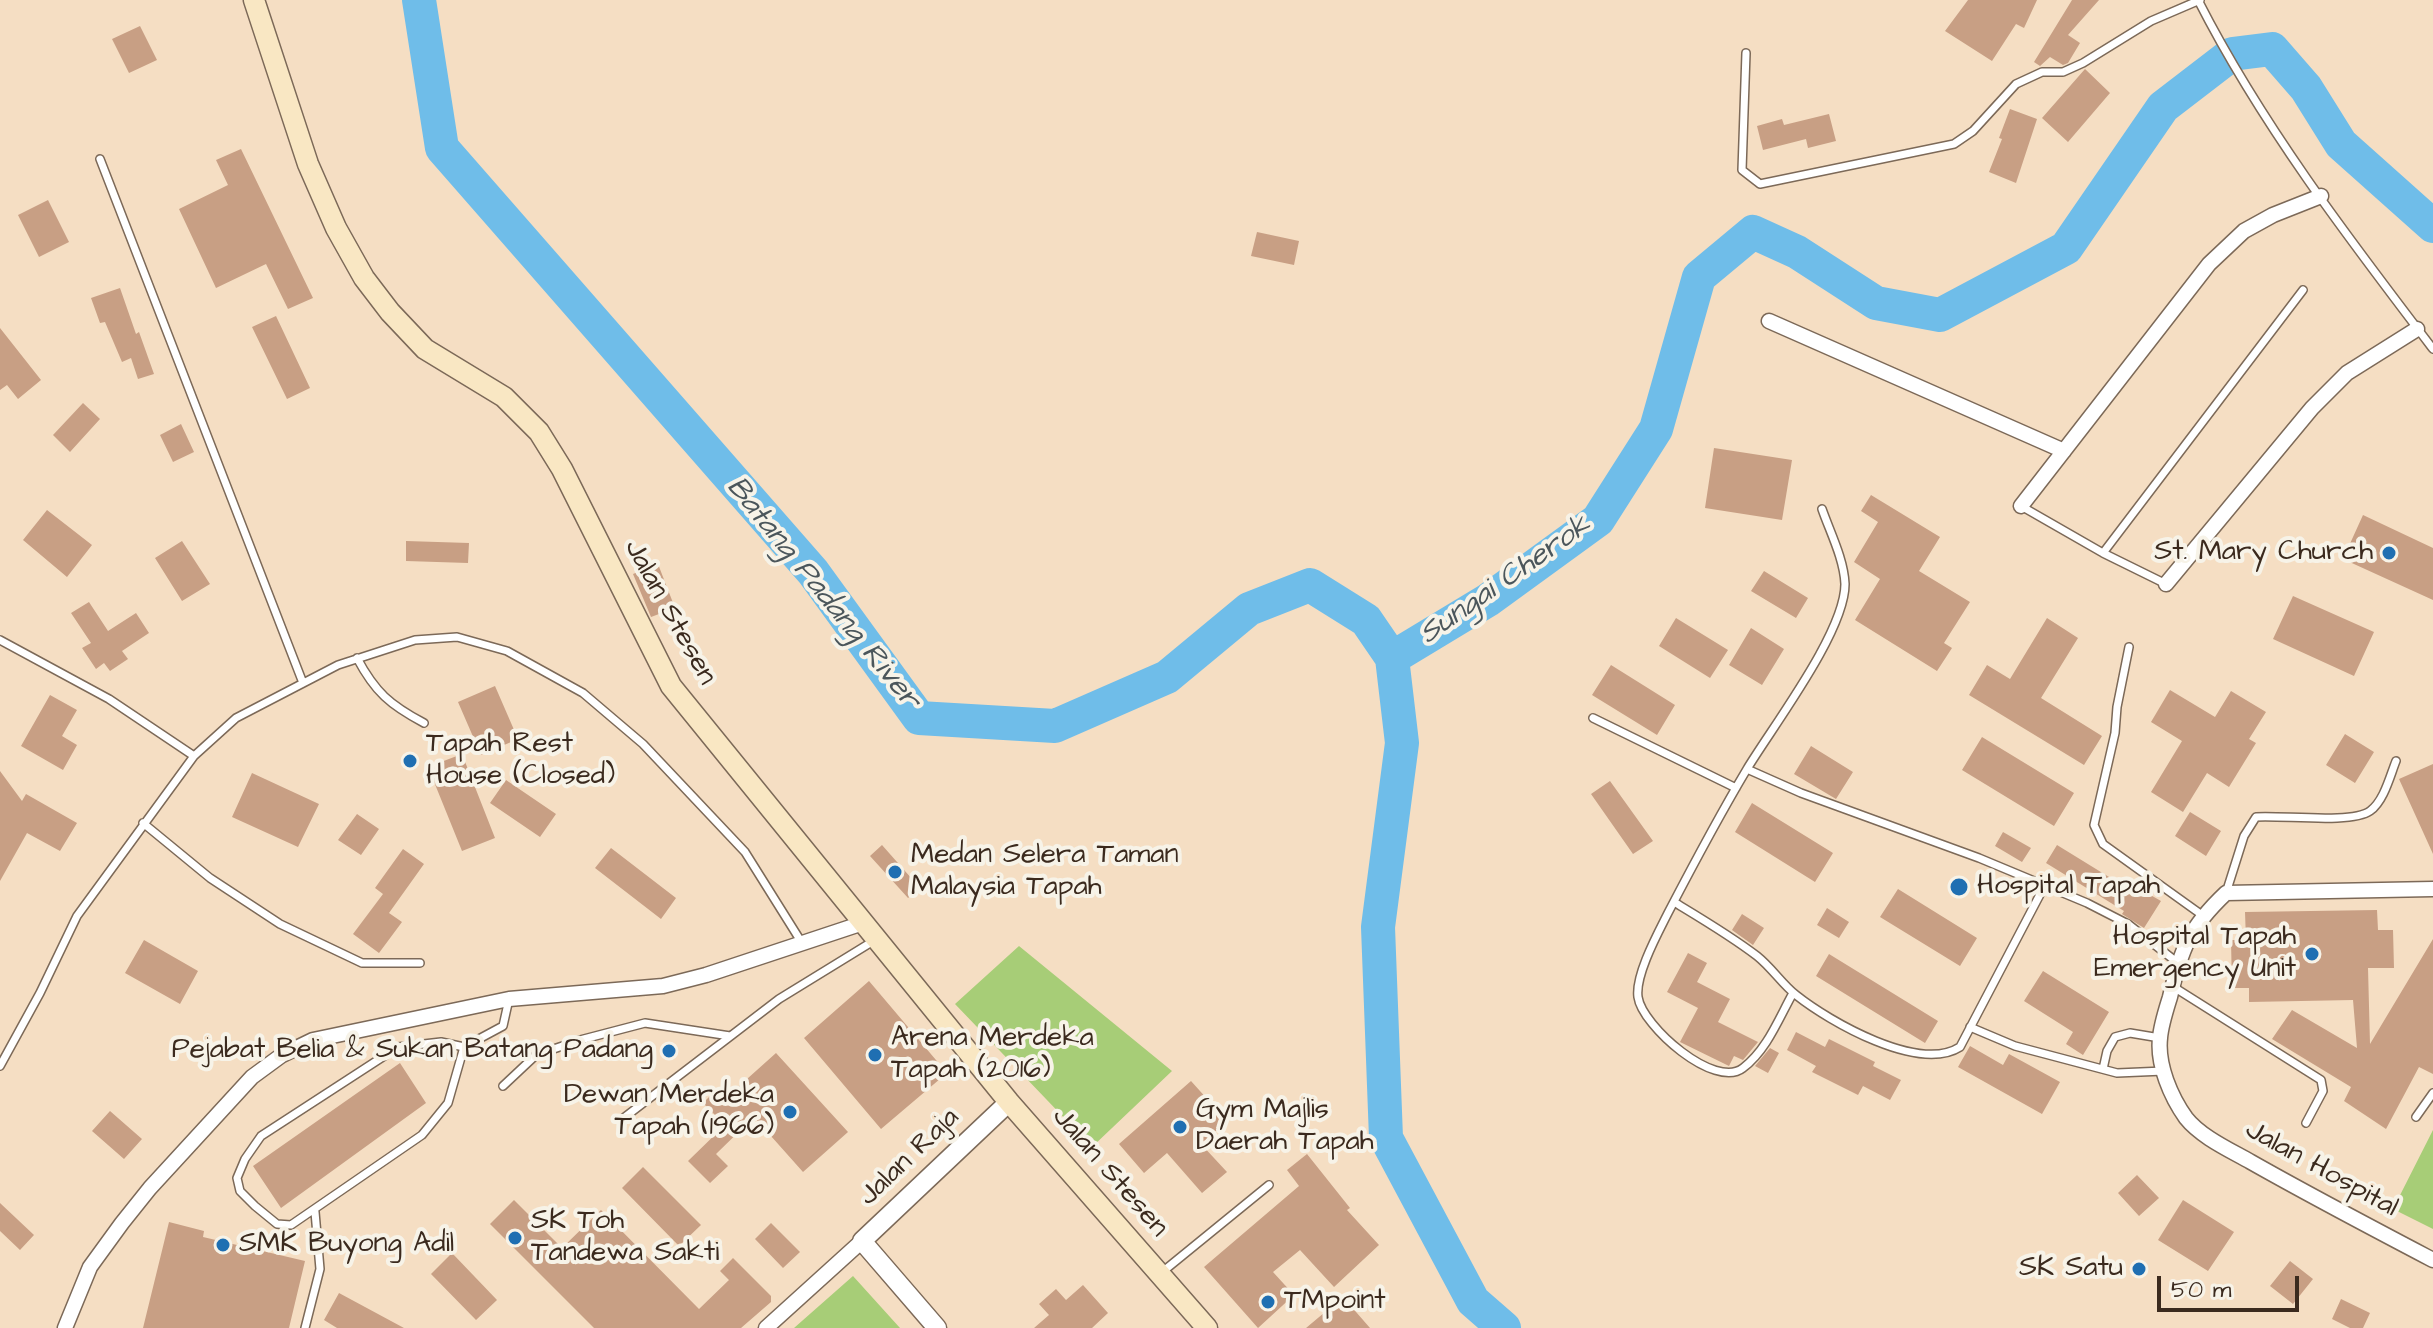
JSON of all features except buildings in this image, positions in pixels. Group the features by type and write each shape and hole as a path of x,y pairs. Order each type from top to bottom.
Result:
{"main road":[{"name":"Jalan Stesen","path":"254,0 308,164 336,228 364,278 390,312 425,349 504,397 539,432 562,469 671,686 1009,1102 1207,1328"}],"street":[{"path":"2021,506 2209,264 2244,231 2273,215 2321,196"},
{"path":"1769,321 2064,451"},
{"path":"2166,584 2347,373 2417,329"},
{"path":"2164,1071 2160,1058 2160,1038 2178,963 2202,915 2226,893 2433,889"},
{"path":"65,1328 90,1267 122,1223 252,1077 282,1055 313,1040 509,999 663,986 802,943 870,931"},
{"name":"Jalan Hospital","path":"2164,1071 2172,1094 2188,1120 2217,1143 2433,1260"},
{"name":"Jalan Raja","path":"937,1328 862,1241 1009,1102"},
{"path":"766,1328 862,1241"}],"lane":[{"path":"1746,53 1742,170 1760,184 1954,144 1973,131 2016,84 2042,72 2063,72 2083,63 2151,21 2199,0 2215,33 2256,100 2321,196 2433,349"},
{"path":"100,159 303,683"},
{"path":"2103,553 2303,290"},
{"path":"2021,506 2103,553 2166,584"},
{"path":"1793,993 1762,1049 1741,1071 1723,1073 1703,1066 1650,1024 1638,997 1647,955 1674,902 1747,769 1822,650 1842,602 1845,584 1842,565 1822,509"},
{"path":"0,1066 77,916 194,756 236,718 338,665 415,640 457,637 507,651 583,693 643,744 745,852 802,943"},
{"path":"0,640 109,699 194,756"},
{"path":"2129,647 2115,733 2094,825 2103,844 2202,915"},
{"path":"357,658 369,682 392,705 424,723"},
{"path":"1593,718 1736,788"},
{"path":"2226,893 2244,836 2256,817 2352,818 2361,815 2371,811 2382,795 2396,761"},
{"path":"1747,769 1801,793 2045,885 2128,924 2178,963"},
{"path":"143,823 210,878 280,924 362,963 420,963"},
{"path":"1674,902 1758,957 1793,993 1820,1013 1900,1050 1934,1055 1950,1053 1960,1047 2045,885"},
{"path":"621,1120 870,931"},
{"path":"2172,986 2321,1080 2323,1091 2306,1123"},
{"path":"464,1047 448,1103 422,1135 315,1212 291,1225 277,1224 240,1191 237,1178 261,1136 398,1047 441,1042 464,1047 503,1026 509,999"},
{"path":"503,1086 536,1055 645,1023 730,1036"},
{"path":"1970,1027 2015,1046 2117,1073 2164,1071"},
{"path":"2103,1069 2107,1051 2115,1037 2130,1033 2160,1038"},
{"path":"2416,1117 2433,1093"},
{"path":"1160,1274 1269,1185"},
{"path":"305,1328 320,1269 315,1212"}],"green space":[{"path":"1019,946 1172,1071 1092,1147 955,1004"},
{"path":"2433,1130 2433,1229 2393,1209"},
{"path":"853,1276 900,1328 794,1328"}],"waterway":[{"name":"Batang Padang River","path":"419,0 442,148 813,572 919,718 1055,726 1167,677 1249,609 1310,585 1366,620 1392,658 1402,743 1378,927 1386,1138 1473,1301 1504,1328"},
{"name":"Sungai Cherok","path":"1392,658 1488,600 1598,520 1656,429 1699,277 1753,232 1797,252 1876,303 1940,315 2066,248 2163,107 2232,54 2272,49 2306,88 2341,144 2433,226"}],"place":[{"name":"St. Mary Church","path":"2389,553"},
{"name":"Tapah Rest House (Closed)","path":"410,761"},
{"name":"Medan Selera Taman Malaysia Tapah","path":"895,872"},
{"name":"Hospital Tapah","path":"1959,887"},
{"name":"Hospital Tapah Emergency Unit","path":"2312,954"},
{"name":"Pejabat Belia & Sukan Batang Padang","path":"669,1051"},
{"name":"Arena Merdeka Tapah (2016)","path":"875,1055"},
{"name":"Dewan Merdeka Tapah (1966)","path":"790,1112"},
{"name":"Gym Majlis Daerah Tapah","path":"1180,1127"},
{"name":"SK Toh Tandewa Sakti","path":"515,1238"},
{"name":"SMK Buyong Adil","path":"223,1245"},
{"name":"SK Satu","path":"2139,1269"},
{"name":"TMpoint","path":"1268,1302"}]}
